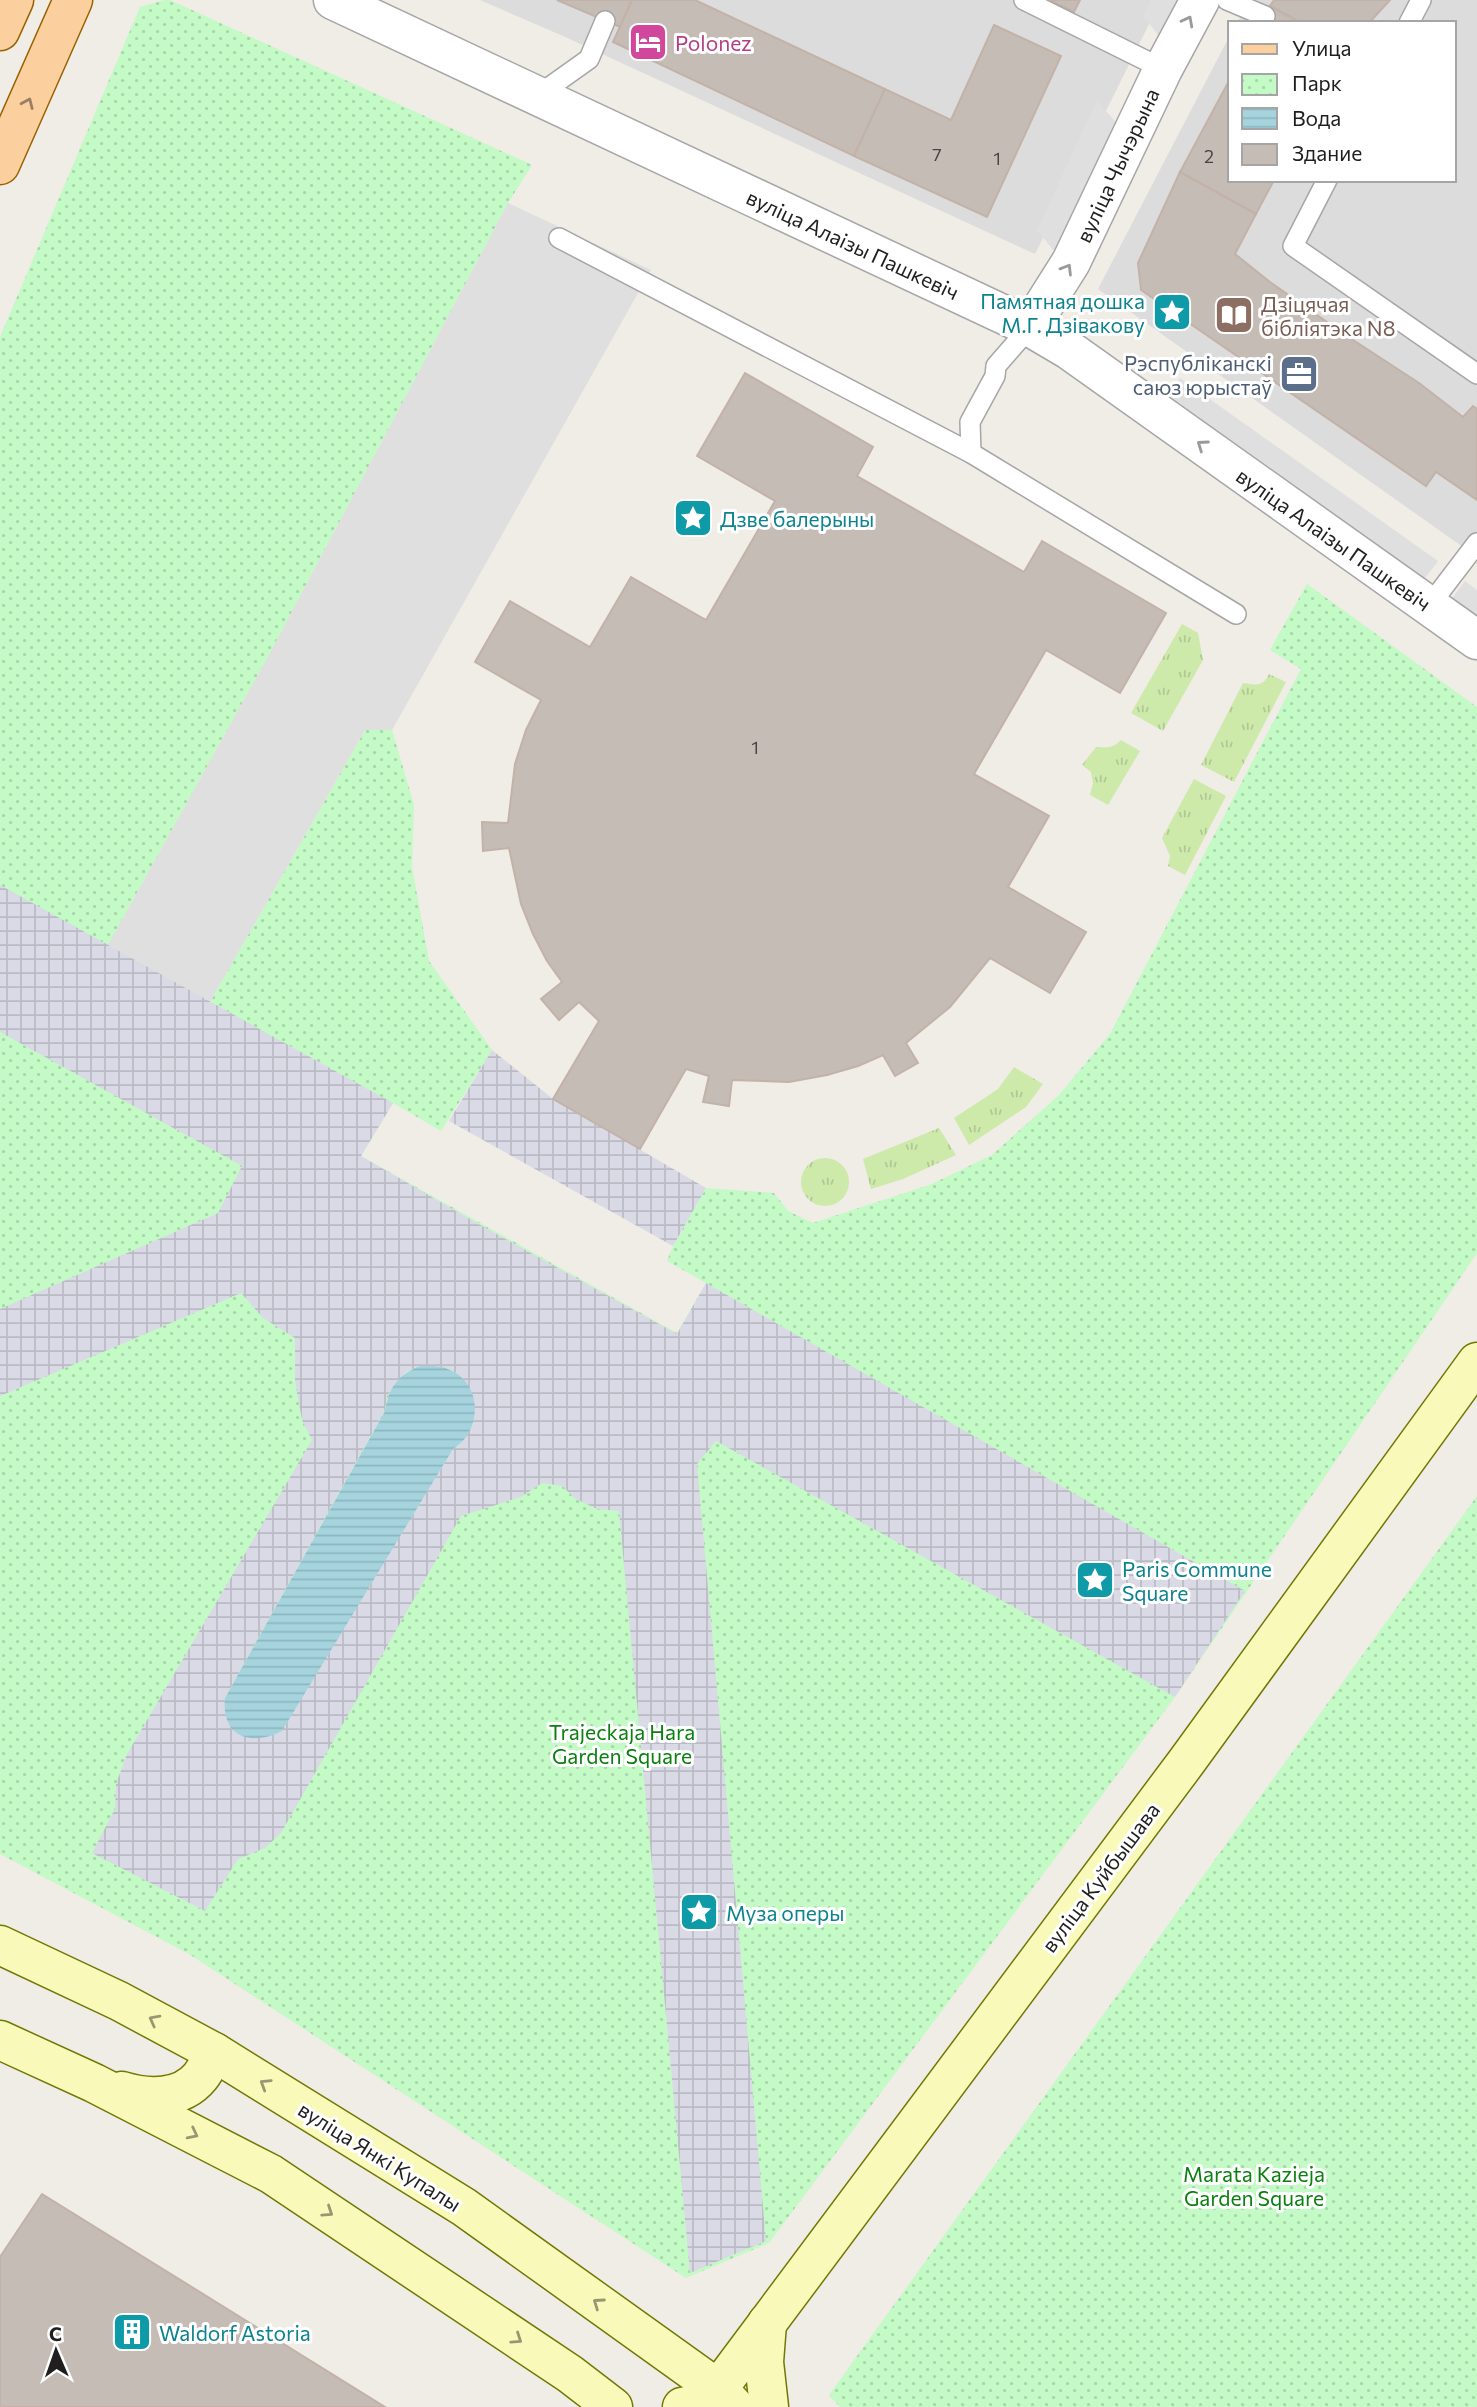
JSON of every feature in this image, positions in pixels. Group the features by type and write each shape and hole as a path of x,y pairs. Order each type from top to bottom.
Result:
{"main road":[{"path":"0,31 14,0"},
{"path":"0,165 74,0"},
{"name":"вуліца Куйбышава","path":"719,2403 768,2323 1178,1772 1477,1362"},
{"name":"вуліца Янкі Купалы","path":"0,1945 119,2001 214,2052 464,2207 654,2343 719,2403"},
{"path":"0,2040 94,2083 271,2175 570,2374 614,2407"},
{"path":"94,2083 151,2097 173,2094 190,2087 201,2076 214,2052"},
{"path":"654,2343 712,2349 753,2334 768,2323"},
{"path":"768,2323 764,2362 769,2407"},
{"path":"682,2407 719,2403"}],"street":[{"name":"вуліца Алаізы Пашкевіч","path":"333,0 1030,327 1069,350 1477,640"},
{"name":"вуліца Чычэрына","path":"1030,327 1071,262 1163,69 1200,0"}],"lane":[{"path":"1024,0 1163,69"},
{"path":"1227,0 1265,16"},
{"path":"1410,21 1421,0"},
{"path":"537,96 589,59 605,20"},
{"path":"1326,182 1293,246 1477,374"},
{"path":"559,238 971,453 1236,614"},
{"path":"971,453 971,422 996,376 996,366 1030,327"},
{"path":"1429,606 1477,543"}],"shaded area":[{"path":"480,0 1161,0 1035,254"},
{"path":"1151,0 1179,0 1160,37 1143,16"},
{"path":"1249,0 1477,0 1477,557 1098,289 1228,39 1228,182 1456,182 1456,21 1238,21"},
{"path":"1097,100 1117,124 1054,251 1037,230"},
{"path":"508,203 651,270 392,730 365,730 210,1002 108,945 271,651"},
{"path":"1180,378 1438,561 1419,586 1162,404"},
{"path":"1465,581 1477,590 1477,627 1447,605"},
{"name":"Paris Commune Square","path":"0,885 393,1103 361,1156 475,1222 677,1334 706,1283 1245,1591 1175,1697 716,1441 697,1464 766,2241 690,2273 619,1511 597,1509 576,1499 562,1486 542,1483 521,1497 461,1516 281,1833 265,1848 238,1859 205,1911 92,1853 115,1809 116,1784 127,1754 312,1440 302,1420 295,1381 295,1338 263,1318 241,1293 0,1396 0,1309 218,1213 242,1166 0,1032","holes":["420,1366 450,1369 463,1378 460,1445 453,1449 400,1536 225,1698 385,1410 387,1396 406,1372"]},
{"path":"492,1050 553,1099 706,1188 673,1246 449,1121"}],"green space":[{"name":"Trajeckaja Hara Garden Square","path":"170,0 532,165 508,203 271,651 108,945 210,1002 365,730 392,730 414,805 412,867 429,961 492,1050 441,1131 393,1103 361,1156 677,1333 706,1283 667,1261 706,1188 774,1193 788,1211 813,1223 932,1184 992,1155 1059,1095 1110,1034 1301,669 1270,650 1307,584 1477,707 1477,1253 1175,1697 769,2243 686,2278 189,1954 0,1854 0,337 140,7"},
{"path":"1182,624 1198,633 1203,660 1163,731 1131,713"},
{"path":"1269,674 1286,682 1234,782 1201,765 1243,683 1259,684"},
{"path":"1121,740 1140,751 1108,805 1090,795 1093,783 1091,772 1082,765 1096,747 1110,747"},
{"path":"1194,779 1226,796 1185,875 1168,866 1170,856 1162,838"},
{"path":"1014,1067 1043,1084 1026,1107 969,1145 954,1118 998,1089"},
{"path":"939,1128 956,1155 903,1179 871,1189 863,1159"},
{"path":"825,1158 842,1165 849,1182 842,1199 825,1206 808,1199 801,1182 808,1165"},
{"name":"Marata Kazieja Garden Square","path":"1477,1496 1477,2407 840,2407 829,2395"}],"water":[{"path":"420,1366 448,1369 468,1384 475,1407 470,1431 453,1449 282,1731 259,1738 240,1735 228,1722 225,1698 385,1411 392,1389 406,1373"}],"building":[{"path":"557,0 632,0 620,27"},
{"path":"632,0 695,0 885,89 854,156 613,42"},
{"path":"1050,0 1080,0 1074,12"},
{"path":"1274,0 1390,0 1371,21 1297,21 1270,6"},
{"path":"1270,6 1297,21 1262,21"},
{"path":"994,25 1061,56 987,217 854,156 885,89 951,120"},
{"path":"1228,83 1228,182 1273,182 1256,214 1180,172"},
{"path":"1180,172 1256,214 1235,254 1270,282 1419,383 1463,417 1473,406 1477,409 1477,500 1436,472 1426,486 1141,290 1138,263"},
{"path":"745,373 873,447 857,476 1024,572 1042,541 1166,613 1120,693 1046,650 974,774 1049,816 1008,887 1086,932 1050,993 990,958 950,1007 906,1043 918,1063 895,1076 883,1055 827,1075 789,1082 732,1080 729,1106 703,1102 709,1076 686,1069 640,1149 553,1099 599,1021 579,1002 559,1020 541,999 562,982 547,961 521,904 509,848 483,851 482,822 508,823 515,764 526,730 541,700 475,662 510,601 590,647 631,577 706,620 775,501 697,456"},
{"name":"Waldorf Astoria","path":"42,2194 385,2407 0,2407 0,2257"}],"place":[{"name":"Polonez","path":"648,42"},
{"name":"Памятная дошка М.Г. Дзівакову","path":"1172,312"},
{"name":"Дзіцячая бібліятэка N8","path":"1234,315"},
{"name":"Рэспубліканскі саюз юрыстаў","path":"1299,374"},
{"name":"Дзве балерыны","path":"693,518"},
{"name":"Paris Commune Square","path":"1095,1580"},
{"name":"Муза оперы","path":"699,1912"},
{"name":"Waldorf Astoria","path":"132,2332"}]}
